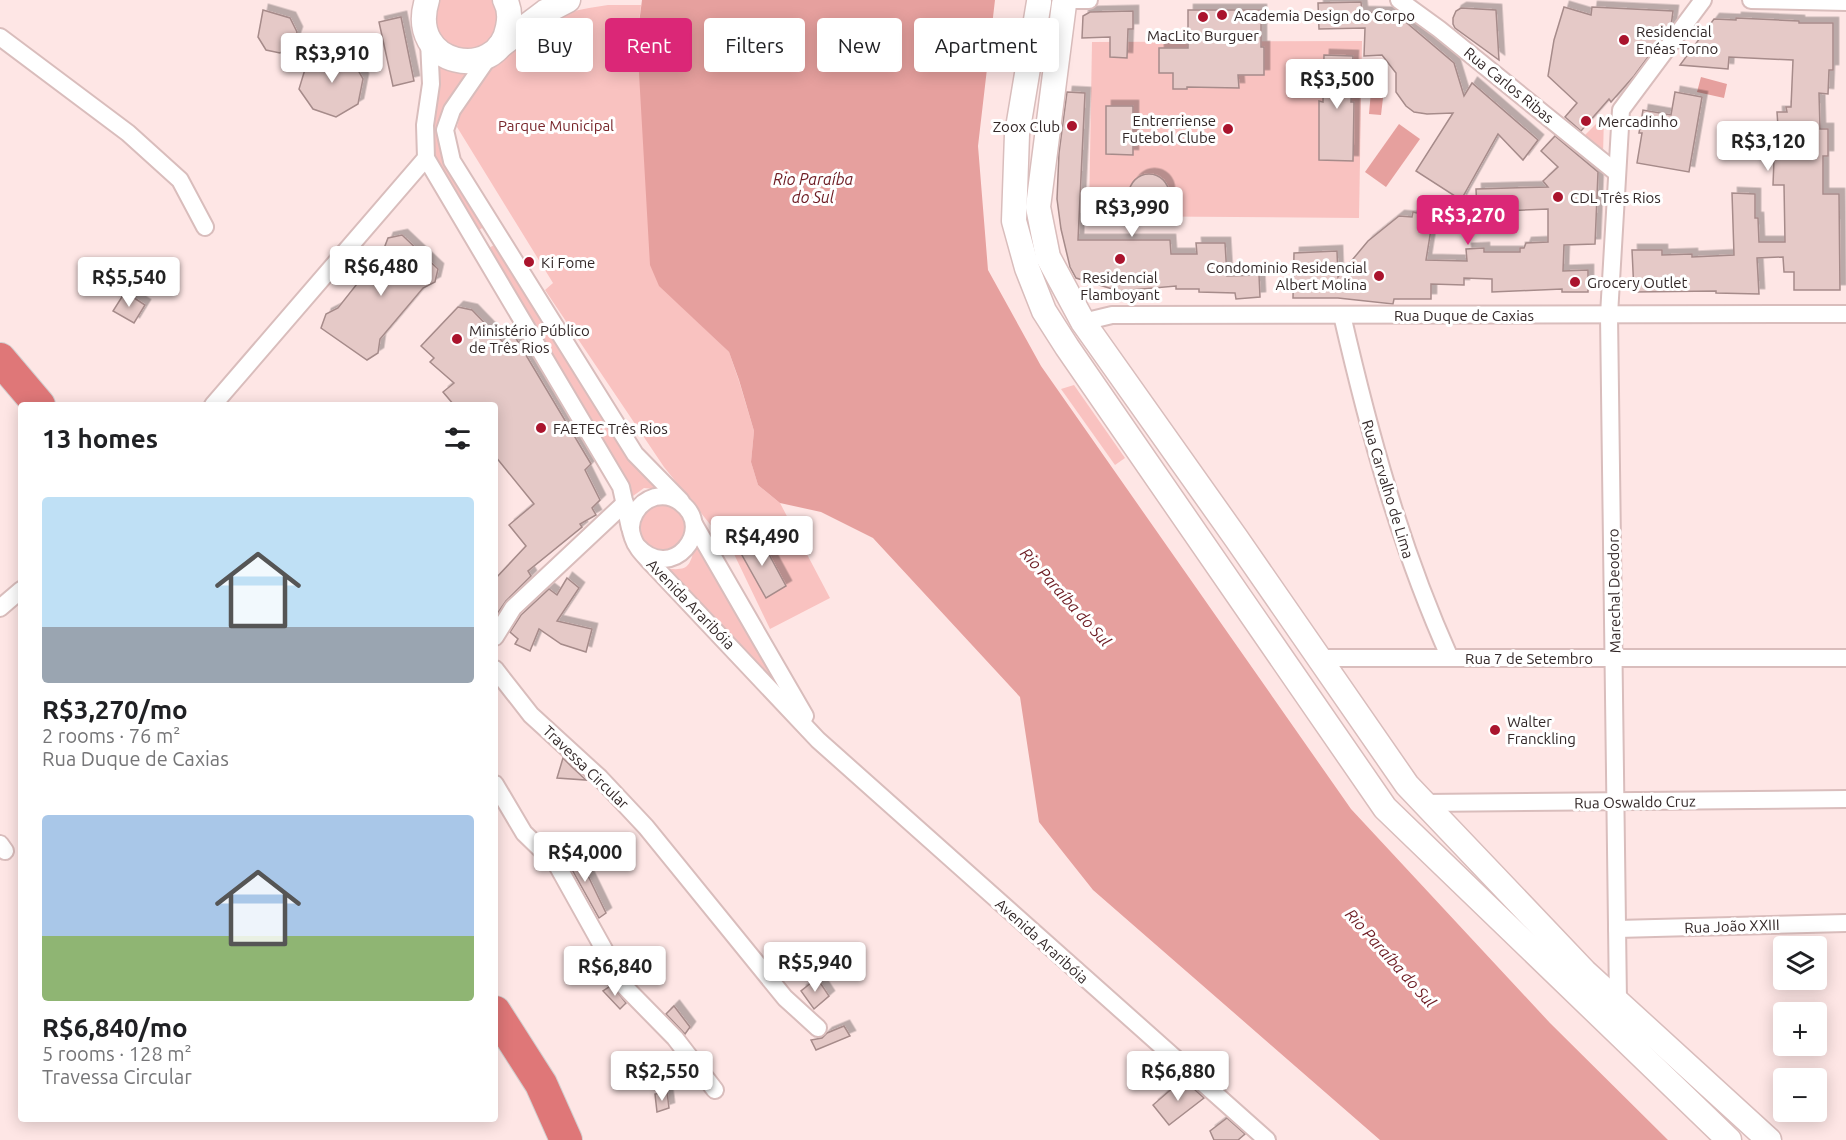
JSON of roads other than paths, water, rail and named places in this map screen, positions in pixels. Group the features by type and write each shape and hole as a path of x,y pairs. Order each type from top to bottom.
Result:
{"highway":[{"path":"0,359 36,402"},
{"path":"498,1017 541,1084 566,1140"}],"main road":[{"path":"415,0 426,34 438,51 450,59 463,62 477,60 495,50 545,12 568,0"},
{"path":"426,34 423,12 427,0"},
{"path":"495,50 507,33 510,18 505,0"},
{"path":"1039,1 1044,9 1053,11 1067,1"},
{"path":"1039,1 1017,134 1014,221 1044,311 1073,357 1385,808 1729,1140"},
{"path":"1067,1 1038,207 1048,257 1083,322 1407,785 1585,972 1769,1140"}],"street":[{"path":"1067,1 1089,0"},
{"name":"Rua Carlos Ribas","path":"1399,0 1439,29 1617,177"},
{"name":"Marechal Deodoro","path":"1618,1001 1610,315 1621,110 1703,0"},
{"path":"1751,0 1846,2"},
{"path":"426,34 431,84 425,125 426,158 621,487 635,542"},
{"path":"0,37 128,133 180,180 205,227"},
{"name":"Avenida Araribóia","path":"495,50 452,110 445,130 452,161 635,454 691,515 694,524 818,740"},
{"path":"216,402 426,158"},
{"path":"476,244 496,231"},
{"name":"Rua Duque de Caxias","path":"1083,322 1112,315 1846,314"},
{"name":"Rua Carvalho de Lima","path":"1342,315 1365,415 1393,509 1428,610 1449,658"},
{"path":"685,506 667,496 647,501 636,510 633,516 631,530 635,542 650,557 658,559 674,557 687,548 694,533 694,524"},
{"path":"498,632 513,608 625,503"},
{"name":"Avenida Araribóia","path":"635,542 652,564 818,740 1267,1140"},
{"path":"0,608 18,593"},
{"name":"Rua 7 de Setembro","path":"1319,658 1846,658"},
{"name":"Travessa Circular","path":"498,673 531,715 600,778 646,827 785,998 818,1028"},
{"path":"498,789 524,833 557,865 625,987 675,1038 715,1090"},
{"name":"Rua Oswaldo Cruz","path":"1425,803 1616,803 1846,799"},
{"name":"Rua João XXIII","path":"1617,929 1846,923"}],"water":[{"name":"Rio Paraíba do Sul","path":"642,0 995,0 993,18 914,18 914,72 987,72 978,146 988,270 1041,366 1351,809 1550,1023 1668,1140 1380,1140 1093,890 1039,822 1020,697 873,538 821,512 780,503 758,485 751,462 754,431 729,352 659,286 650,265 639,72 692,72 692,18 640,18"},
{"path":"1701,77 1727,84 1724,98 1697,92"},
{"path":"1372,80 1385,81 1381,115 1369,114"},
{"path":"1399,124 1420,139 1386,187 1365,172"}],"place":[{"name":"Academia Design do Corpo","path":"1222,15"},
{"name":"MacLito Burguer","path":"1203,17"},
{"name":"Residencial Enéas Torno","path":"1624,40"},
{"name":"Mercadinho","path":"1586,121"},
{"name":"Zoox Club","path":"1072,126"},
{"name":"Entrerriense Futebol Clube","path":"1228,129"},
{"name":"CDL Três Rios","path":"1558,197"},
{"name":"Residencial Flamboyant","path":"1120,259"},
{"name":"Ki Fome","path":"529,262"},
{"name":"Condominio Residencial Albert Molina","path":"1379,276"},
{"name":"Grocery Outlet","path":"1575,282"},
{"name":"Ministério Público de Três Rios","path":"457,339"},
{"name":"FAETEC Três Rios","path":"541,428"},
{"name":"Walter Franckling","path":"1495,730"}],"park label":[{"name":"Parque Municipal","path":"556,125"}]}
